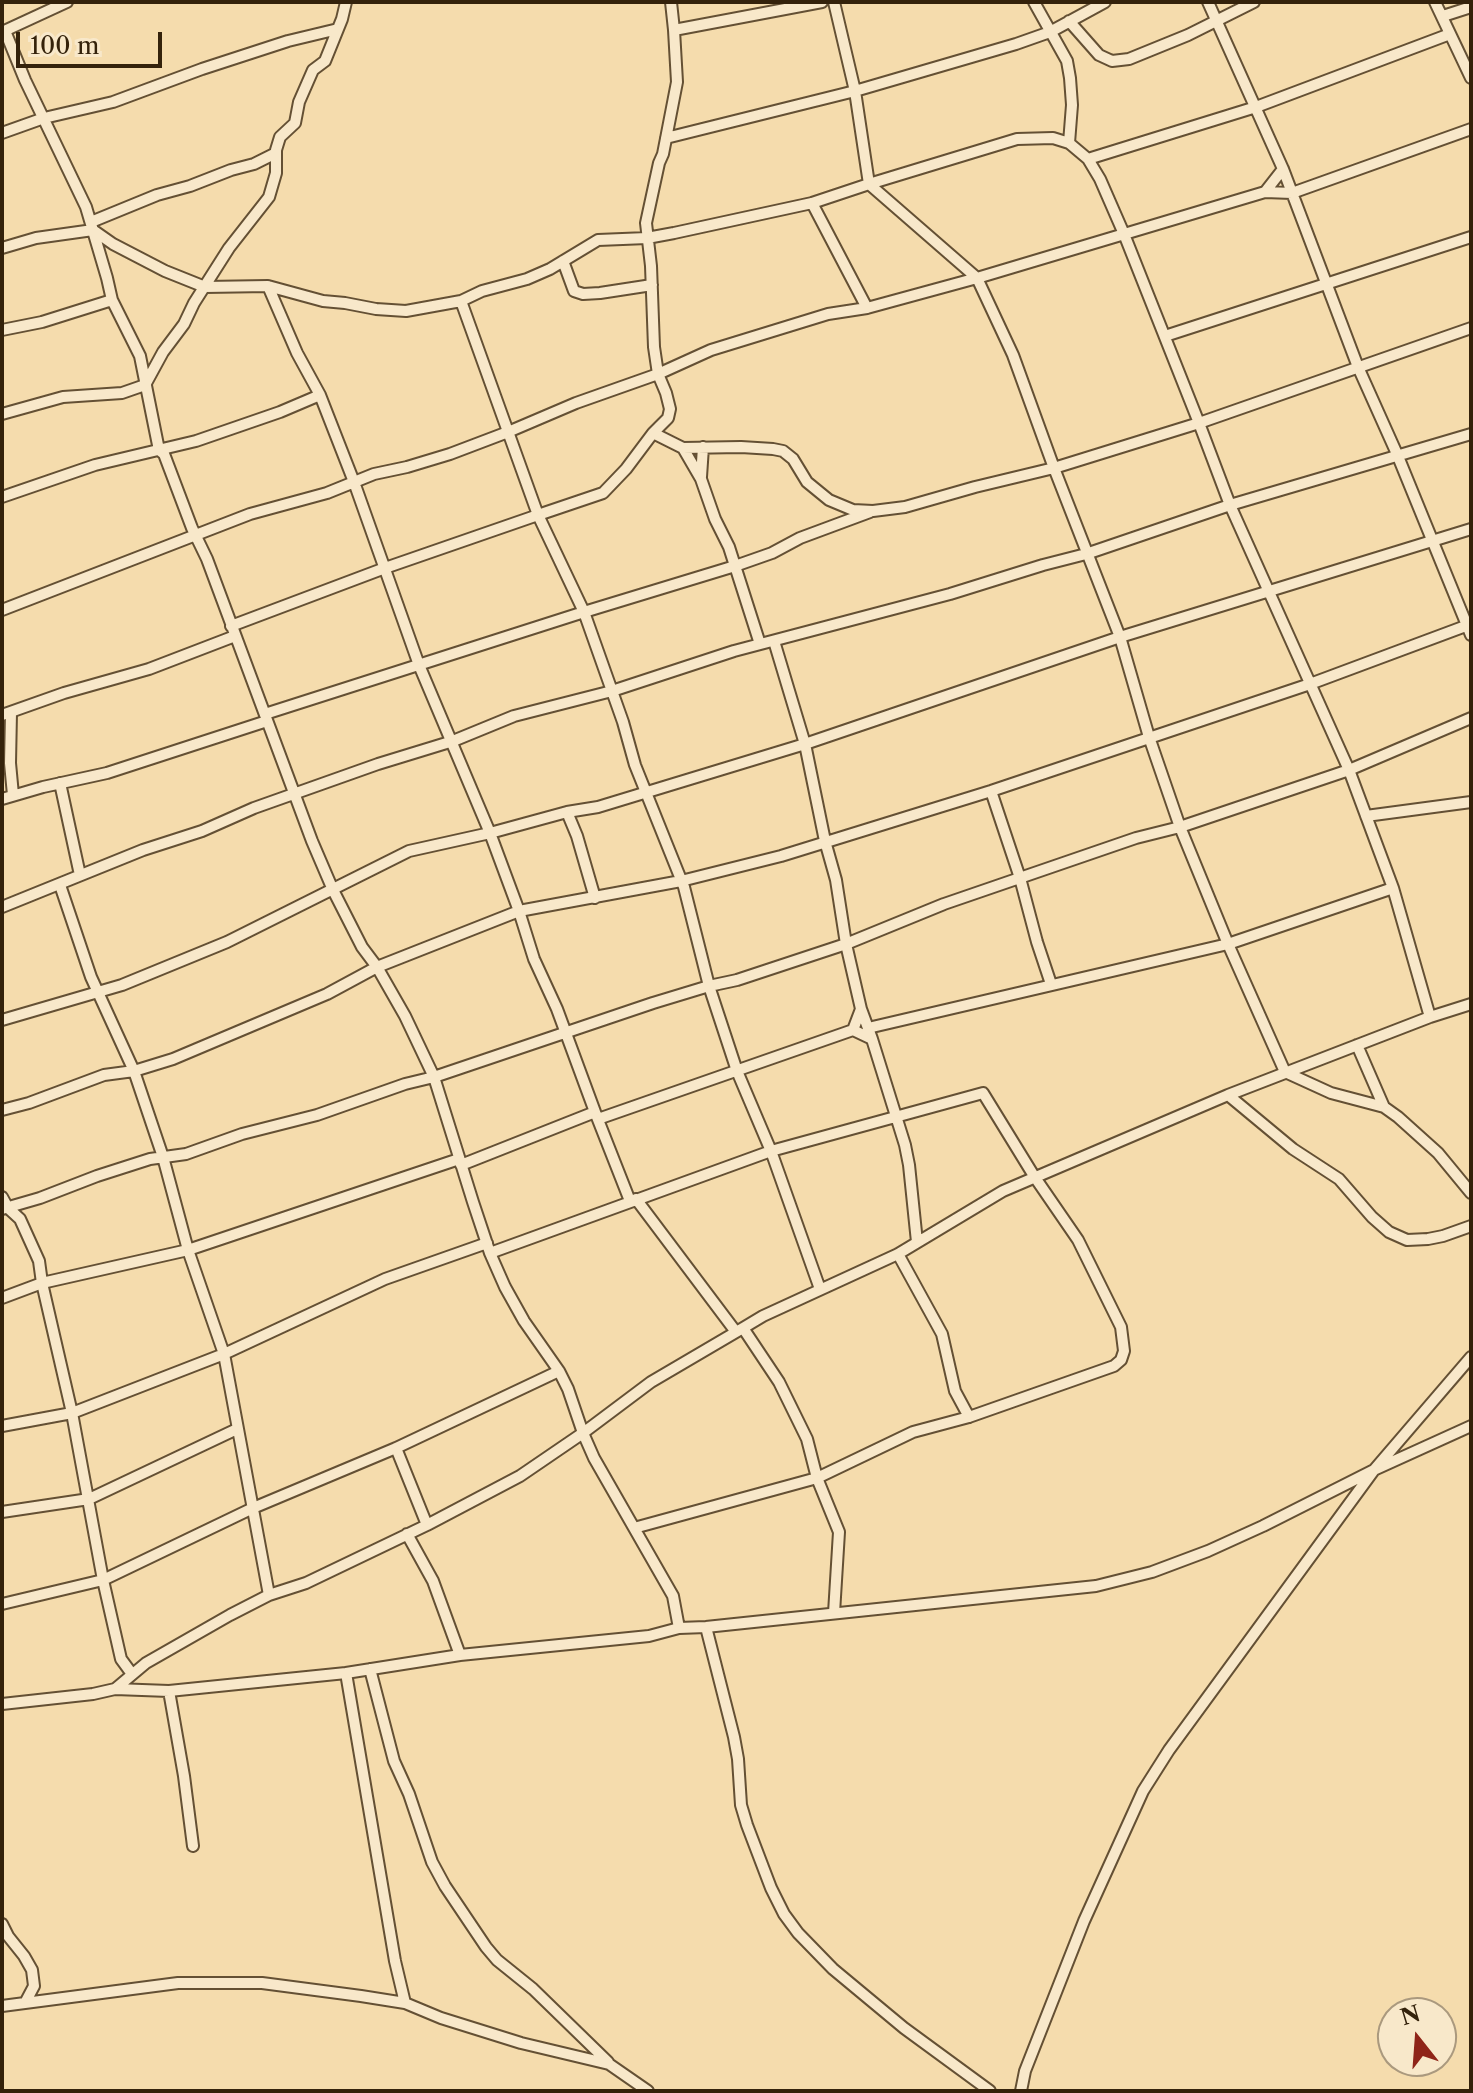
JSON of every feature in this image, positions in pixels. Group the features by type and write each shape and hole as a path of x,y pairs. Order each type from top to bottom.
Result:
{"street":[{"path":"67,2 3,32 86,207 112,300 140,356 159,450 164,454 207,559 333,890 362,947 405,1016 434,1077 489,1248 505,1287 559,1371 594,1458 673,1596 679,1628"},
{"path":"2,414 63,397 122,393 145,385 229,248 269,197 276,173 280,137 295,123 306,83 313,70 325,61 346,2"},
{"path":"671,2 677,82 646,223 654,347 658,374 670,409 668,418 626,469 603,493 385,568 149,669 64,693 6,714 10,763 8,797 107,773 419,665 735,566 873,511"},
{"path":"674,30 822,2"},
{"path":"834,2 855,91 869,184 977,278 1013,355 1120,637 1149,737 1180,827 1285,1072 1331,1093 1384,1107 1438,1153 1471,1193"},
{"path":"1034,2 1067,61 1072,105 1069,143"},
{"path":"666,138 855,91 990,52 1050,32 1105,2"},
{"path":"2,1110 104,1075 134,1071 173,1059 327,994 377,967 519,911 681,881 781,856 991,791 1470,628 1358,367 1283,169 1208,2"},
{"path":"1069,21 1099,55 1112,61 1129,59 1188,35 1254,2"},
{"path":"1435,2 1471,78"},
{"path":"1443,16 1471,7"},
{"path":"2,133 44,118 113,102 288,41 338,29"},
{"path":"1088,159 1256,107 1450,34"},
{"path":"2,610 250,514 327,493 374,474 450,454 552,411 658,374 738,341 828,314 867,308 977,278 1265,192 1292,193 1471,129"},
{"path":"92,226 113,244 165,271 205,287 268,286 323,301 406,311 461,301 482,291 527,279 598,240 647,238 812,203 1017,139 1053,138 1069,143 1088,159 1100,179 1230,505 1349,770 1393,888 1430,1017"},
{"path":"2,248 92,226 157,195 254,164 276,153"},
{"path":"1265,192 1283,169"},
{"path":"812,203 867,308"},
{"path":"1165,336 1471,237"},
{"path":"563,261 574,291 583,294 652,285"},
{"path":"268,286 297,353 320,395 419,665 490,833 534,959 633,1200 779,1382 807,1439 817,1478 839,1532 834,1613"},
{"path":"2,330 42,322 112,300"},
{"path":"461,301 538,515 584,612 635,765 681,881 709,986 737,1071 771,1151 820,1289"},
{"path":"653,433 683,448 741,447 783,451 793,459 807,482 829,500 853,510 905,507 1054,468 1199,423 1471,328"},
{"path":"2,497 95,465 196,441 320,395"},
{"path":"2,907 143,850 202,831 378,764 453,741 514,716 612,691 760,644 1086,554 1230,505 1471,434"},
{"path":"701,479 703,447"},
{"path":"683,448 701,479 729,547 760,644"},
{"path":"2,1020 122,985 227,942 409,851 598,807 805,744 1120,637 1471,529"},
{"path":"774,641 805,744 861,1009 905,1145 917,1242"},
{"path":"5,1208 150,1159 186,1154 242,1134 317,1115 405,1084 846,944 944,904 1349,770 1471,718"},
{"path":"60,783 80,875"},
{"path":"991,791 1051,984"},
{"path":"1366,816 1471,802"},
{"path":"567,812 595,898"},
{"path":"60,885 91,977 134,1071 163,1157 188,1250 224,1354 269,1595"},
{"path":"2,1298 42,1283 188,1250 737,1071 853,1030 870,1033 1051,984 1228,944 1393,888"},
{"path":"115,1689 146,1663 230,1615 269,1595 306,1583 520,1476 651,1382 739,1330 898,1254 1003,1191 1285,1072 1471,1004"},
{"path":"853,1030 861,1009"},
{"path":"1357,1045 1384,1107"},
{"path":"2,1426 72,1413 224,1354 385,1279 489,1248 771,1151 983,1093 1078,1240 1121,1327 1124,1351 1121,1360 1114,1366 969,1417 913,1432 817,1478 634,1528"},
{"path":"1228,1095 1293,1149 1339,1179 1389,1232 1407,1240 1428,1239 1471,1226"},
{"path":"2,1197 5,1208 20,1219 39,1261 72,1413 103,1580 121,1659 132,1674"},
{"path":"898,1254 942,1334 955,1391 969,1417"},
{"path":"1021,2091 1025,2071 1084,1921 1143,1791 1169,1750 1374,1470 1471,1357"},
{"path":"2,1604 103,1580 253,1508 396,1448 559,1371"},
{"path":"2,1704 115,1689 169,1691 346,1673 460,1655 649,1636 679,1628 1096,1586 1152,1572 1208,1551 1471,1426"},
{"path":"2,1512 89,1499 237,1429"},
{"path":"396,1448 427,1525"},
{"path":"407,1534 433,1581 460,1655"},
{"path":"706,1627 736,1748 741,1805 771,1888 784,1914 833,1969 904,2028 990,2091"},
{"path":"370,1669 394,1761 409,1794 432,1862 445,1886 497,1960 533,1989 609,2064 648,2091"},
{"path":"346,1673 395,1961 405,2003"},
{"path":"169,1691 193,1846"},
{"path":"2,1924 32,1970 34,1986 25,2003"},
{"path":"2,2006 178,1983 262,1983 405,2003 441,2018 521,2043 609,2064"}]}
